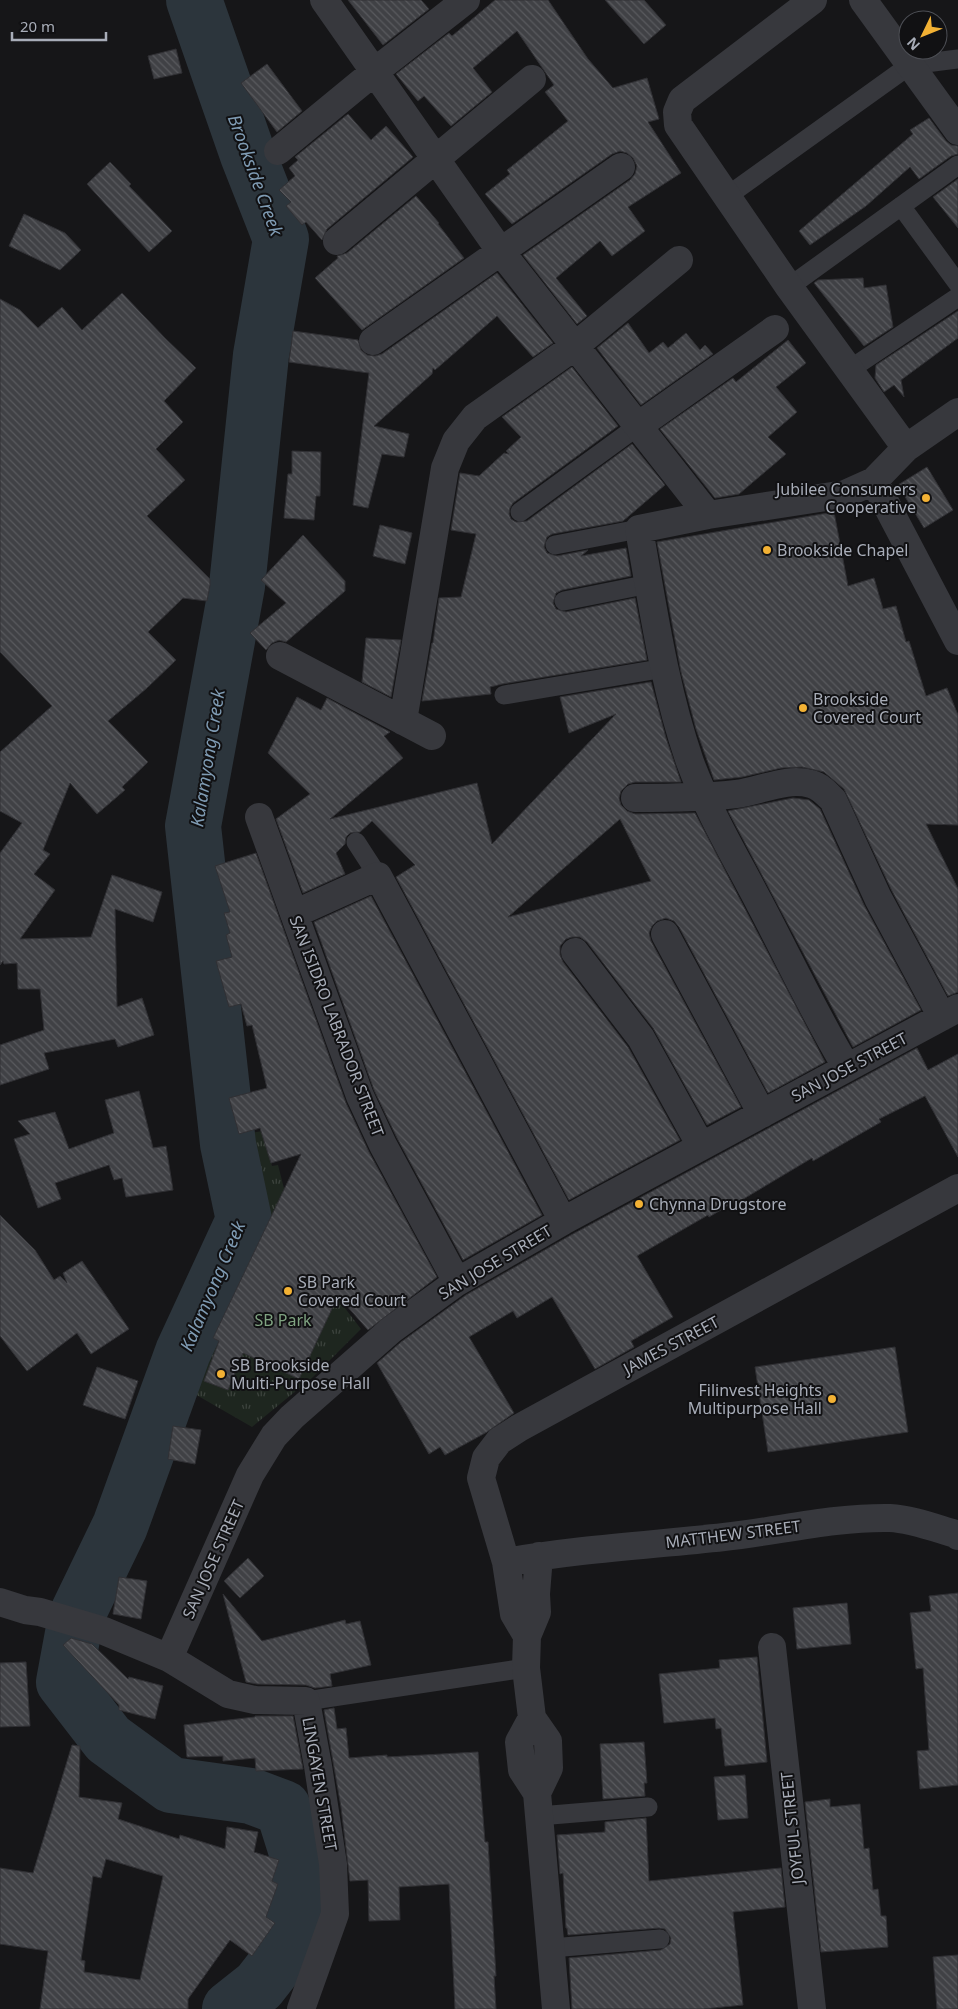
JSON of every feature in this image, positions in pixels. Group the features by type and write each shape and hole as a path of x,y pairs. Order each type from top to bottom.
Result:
{"street":[{"path":"324,0 502,252 708,515"},
{"path":"278,151 466,0"},
{"path":"813,0 682,100 677,112 678,124 789,287 906,448"},
{"path":"863,0 958,131"},
{"path":"337,241 532,79"},
{"path":"373,341 621,167"},
{"path":"403,721 445,468 456,441 475,417 575,346 679,260"},
{"path":"638,426 775,329"},
{"path":"847,1068 705,797 691,764 680,732 665,668 639,529 708,515 845,494 874,481 906,448 958,412"},
{"path":"874,481 958,641"},
{"path":"280,656 432,736"},
{"path":"635,798 705,797 737,794 787,782 812,784 823,791 832,800 878,898 950,1012"},
{"name":"SAN ISIDRO LABRADOR STREET","path":"259,817 360,1096 383,1145 457,1282"},
{"path":"294,914 378,876 563,1221"},
{"path":"665,934 762,1114"},
{"path":"575,952 641,1038 701,1146"},
{"name":"SAN JOSE STREET","path":"169,1658 250,1476 274,1436 292,1417 391,1330 457,1282 563,1221 950,1012"},
{"name":"JAMES STREET","path":"527,1636 514,1614 506,1562 481,1478 486,1458 498,1442 518,1428 958,1188"},
{"name":"MATTHEW STREET","path":"506,1562 620,1546 725,1537 849,1520 891,1518 928,1526 958,1536"},
{"path":"539,1556 536,1612 527,1636 526,1668 532,1718 548,1741 549,1768 538,1805 556,2009"},
{"name":"LINGAYEN STREET","path":"0,1602 104,1631 169,1658 228,1694 255,1700 306,1701 332,1854 335,1914 301,2009"},
{"name":"JOYFUL STREET","path":"772,1647 812,2009"}],"lane":[{"path":"726,197 910,65 958,59"},
{"path":"789,287 958,165"},
{"path":"901,206 958,284"},
{"path":"849,370 958,297"},
{"path":"520,512 638,426"},
{"path":"555,545 639,529"},
{"path":"564,601 649,584"},
{"path":"504,695 665,668"},
{"path":"356,842 378,876"},
{"path":"306,1701 526,1668"},
{"path":"538,1805 648,1807"},
{"path":"551,1948 660,1939"}],"green space":[{"name":"SB Park","path":"262,1131 272,1166 278,1165 288,1204 371,1271 341,1303 361,1329 313,1377 252,1427 186,1389 248,1254 255,1210 242,1135"}],"building":[{"path":"348,0 421,0 429,9 383,45"},
{"path":"495,0 548,0 588,59 613,88 647,78 659,119 648,122 681,173 628,207 645,231 612,256 600,241 556,278 587,316 577,324 523,255 630,180 635,174 637,166 633,158 627,153 620,151 612,154 512,224 485,194 510,174 507,170 568,121 545,92 554,85 517,31 473,68 492,92 451,126 424,96 418,101 396,74 449,33 452,36"},
{"path":"605,0 644,0 666,25 644,44"},
{"path":"176,49 182,73 154,79 148,56"},
{"path":"267,64 302,111 277,132 241,83"},
{"path":"348,114 371,140 386,126 413,157 327,229 322,240 306,222 302,225 286,206 291,202 279,190 295,176 289,168 298,160 295,157"},
{"path":"929,118 946,141 951,145 958,146 958,154 951,156 919,179 910,167 866,206 810,245 799,231 913,134 910,130"},
{"path":"110,162 131,184 129,186 172,231 149,252 87,184"},
{"path":"958,179 958,228 933,197"},
{"path":"416,196 439,223 464,258 362,330 315,278 338,258 337,256 347,253"},
{"path":"24,214 65,233 81,250 60,270 9,246"},
{"path":"497,273 553,343 533,357 497,316 435,370 433,368 432,374 374,426 409,434 404,457 382,454 368,508 353,505 369,373 289,362 293,331 358,340 361,350 367,355 375,356 382,354"},
{"path":"863,278 864,288 886,285 893,327 864,346 814,283 818,280"},
{"path":"122,293 196,368 164,401 183,422 156,449 185,480 147,516 210,579 210,585 207,601 183,598 148,632 176,660 108,721 148,762 122,787 125,790 97,814 70,783 43,850 50,854 34,874 55,890 20,939 91,937 112,875 162,892 153,922 115,909 117,1007 142,998 154,1035 118,1047 115,1039 44,1053 49,1069 0,1085 0,1045 44,1030 40,989 18,989 17,963 4,964 3,961 0,965 0,853 22,823 0,811 0,752 52,706 0,652 0,299 20,310 38,328 62,307 82,330"},
{"path":"958,311 958,338 901,380 904,397 894,385 884,392 875,378 876,365"},
{"path":"628,323 649,353 663,342 668,348 686,333 700,350 705,345 713,354 641,405 597,348"},
{"path":"788,340 806,363 776,387 797,412 768,437 786,454 739,494 715,498 660,429 733,378 736,382"},
{"path":"572,367 618,426 513,503 509,514 511,519 516,522 527,521 632,444 665,485 623,521 552,534 547,537 544,547 547,553 557,556 588,550 581,556 626,548 631,576 562,590 556,593 553,603 556,609 566,612 635,598 647,660 502,684 490,687 491,694 422,701 439,598 461,597 476,534 451,530 460,473 479,476 504,453 509,454 506,451 521,437 502,417"},
{"path":"292,451 321,452 320,496 316,496 314,520 284,518 288,474 292,474"},
{"name":"Jubilee Consumers Cooperative","path":"927,467 953,510 924,528 898,485"},
{"path":"834,512 848,586 874,578 883,609 896,606 906,642 909,641 926,696 947,688 958,715 958,825 926,824 958,889 958,992 948,996 892,891 844,789 824,772 802,767 781,768 742,777 714,780 696,729 681,672 657,542"},
{"path":"380,525 412,533 405,564 373,556"},
{"path":"303,535 345,581 345,591 286,642 279,640 272,643 266,650 250,633 286,603 261,580"},
{"path":"366,638 401,640 391,697 362,682"},
{"path":"651,682 666,738 681,782 635,782 628,784 621,791 619,798 621,805 627,811 635,814 695,813 825,1062 768,1093 679,927 674,921 666,918 657,921 649,933 651,941 741,1107 707,1125 653,1028 587,942 580,937 566,939 560,946 560,955 563,962 628,1047 680,1140 569,1200 396,877 415,865 372,821 360,832 350,833 346,837 345,844 336,853 345,874 303,893 276,819 310,794 268,753 297,697 321,710 327,698 390,732 384,736 403,758 330,819 477,783 492,844 616,714 569,733 560,697","holes":["620,819 651,881 508,917"]},
{"path":"793,798 809,800 820,809 864,905 921,1010 853,1047 728,811"},
{"path":"256,853 346,1103 369,1152 437,1277 368,1330 338,1296 299,1379 243,1353 228,1390 204,1381 219,1341 213,1338 301,1154 271,1163 260,1128 239,1134 229,1098 267,1088 252,1025 247,1026 241,1004 229,1007 216,961 232,957 226,935 230,933 224,913 230,912 215,866"},
{"path":"371,896 542,1215 463,1260 397,1138 374,1090 314,922"},
{"path":"917,1048 928,1070 958,1054 958,1157 925,1096 879,1119 881,1122 813,1161 812,1158 735,1204 734,1202 709,1217 708,1215 637,1256 673,1317 631,1341 634,1347 595,1369 552,1297 517,1318 513,1311 469,1337 514,1413 487,1432 445,1455 440,1447 429,1454 377,1363 401,1342 466,1295 571,1235"},
{"path":"139,1091 153,1148 166,1146 173,1190 126,1197 122,1178 114,1180 109,1165 55,1183 61,1199 38,1208 14,1139 30,1134 18,1121 55,1112 69,1149 114,1133 105,1100"},
{"path":"0,1215 35,1250 54,1280 60,1276 67,1283 63,1273 82,1261 129,1329 91,1354 77,1333 27,1371 0,1336"},
{"name":"Filinvest Heights Multipurpose Hall","path":"895,1347 908,1432 768,1452 755,1367"},
{"path":"97,1367 138,1381 125,1419 83,1405"},
{"path":"173,1426 201,1430 195,1464 168,1459"},
{"path":"248,1558 264,1576 240,1598 224,1581"},
{"path":"119,1577 147,1581 141,1619 113,1614"},
{"path":"958,1593 958,1785 920,1789 917,1751 929,1750 923,1668 916,1669 910,1613 931,1611 929,1596"},
{"path":"223,1594 262,1641 345,1620 346,1624 360,1621 371,1665 330,1674 332,1686 315,1688 306,1685 246,1682"},
{"path":"847,1603 851,1644 797,1649 793,1608"},
{"path":"71,1638 92,1644 128,1679 129,1677 163,1686 155,1719 119,1710 119,1705 63,1645"},
{"path":"757,1657 767,1762 725,1766 721,1728 716,1729 715,1718 664,1723 659,1674 720,1668 719,1660"},
{"path":"26,1662 30,1726 0,1727 0,1663"},
{"path":"334,1708 337,1729 346,1728 349,1758 478,1752 485,1842 488,1842 496,1976 494,1976 496,2009 455,2009 449,1884 399,1887 400,1920 369,1921 368,1880 350,1881 341,1807 324,1710"},
{"path":"255,1716 293,1716 303,1769 256,1771 255,1758 223,1761 223,1756 187,1757 184,1725"},
{"path":"644,1742 647,1783 644,1783 645,1796 603,1799 600,1744"},
{"path":"72,1745 80,1746 79,1797 122,1803 118,1819 179,1839 180,1835 225,1849 227,1827 258,1832 254,1852 279,1860 272,1881 278,1884 266,1917 275,1923 252,1956 230,1940 188,1999 188,2009 40,2009 48,1951 0,1944 0,1868 33,1873","holes":["106,1859 163,1876 140,1980 84,1972 85,1961 81,1960 93,1876 101,1878"]},
{"path":"745,1775 748,1818 718,1820 714,1777"},
{"path":"830,1799 830,1807 860,1804 864,1849 869,1848 873,1890 878,1889 881,1916 886,1916 888,1947 821,1952 805,1802"},
{"path":"646,1818 649,1881 781,1868 785,1907 733,1912 743,2005 703,2009 572,2009 569,1958 661,1950 670,1944 671,1938 665,1929 659,1928 568,1935 563,1873 560,1874 557,1835 605,1832 605,1822"},
{"path":"958,1955 958,2009 937,2009 933,1957"}],"waterway":[{"name":"Kalamyong Creek","path":"194,0 248,155 281,239 261,355 237,586 193,826 228,1144 244,1220 183,1352 120,1526 76,1617 64,1682 108,1739 171,1785 251,1796 283,1808 300,1862 296,1911 284,1954 259,1986 230,2009"}],"place":[{"name":"Jubilee Consumers Cooperative","path":"926,498"},
{"name":"Brookside Chapel","path":"767,550"},
{"name":"Brookside Covered Court","path":"803,708"},
{"name":"Chynna Drugstore","path":"639,1204"},
{"name":"SB Park Covered Court","path":"288,1291"},
{"name":"SB Brookside Multi-Purpose Hall","path":"221,1374"},
{"name":"Filinvest Heights Multipurpose Hall","path":"832,1399"}],"water label":[{"name":"Brookside Creek","path":"256,175"}]}
